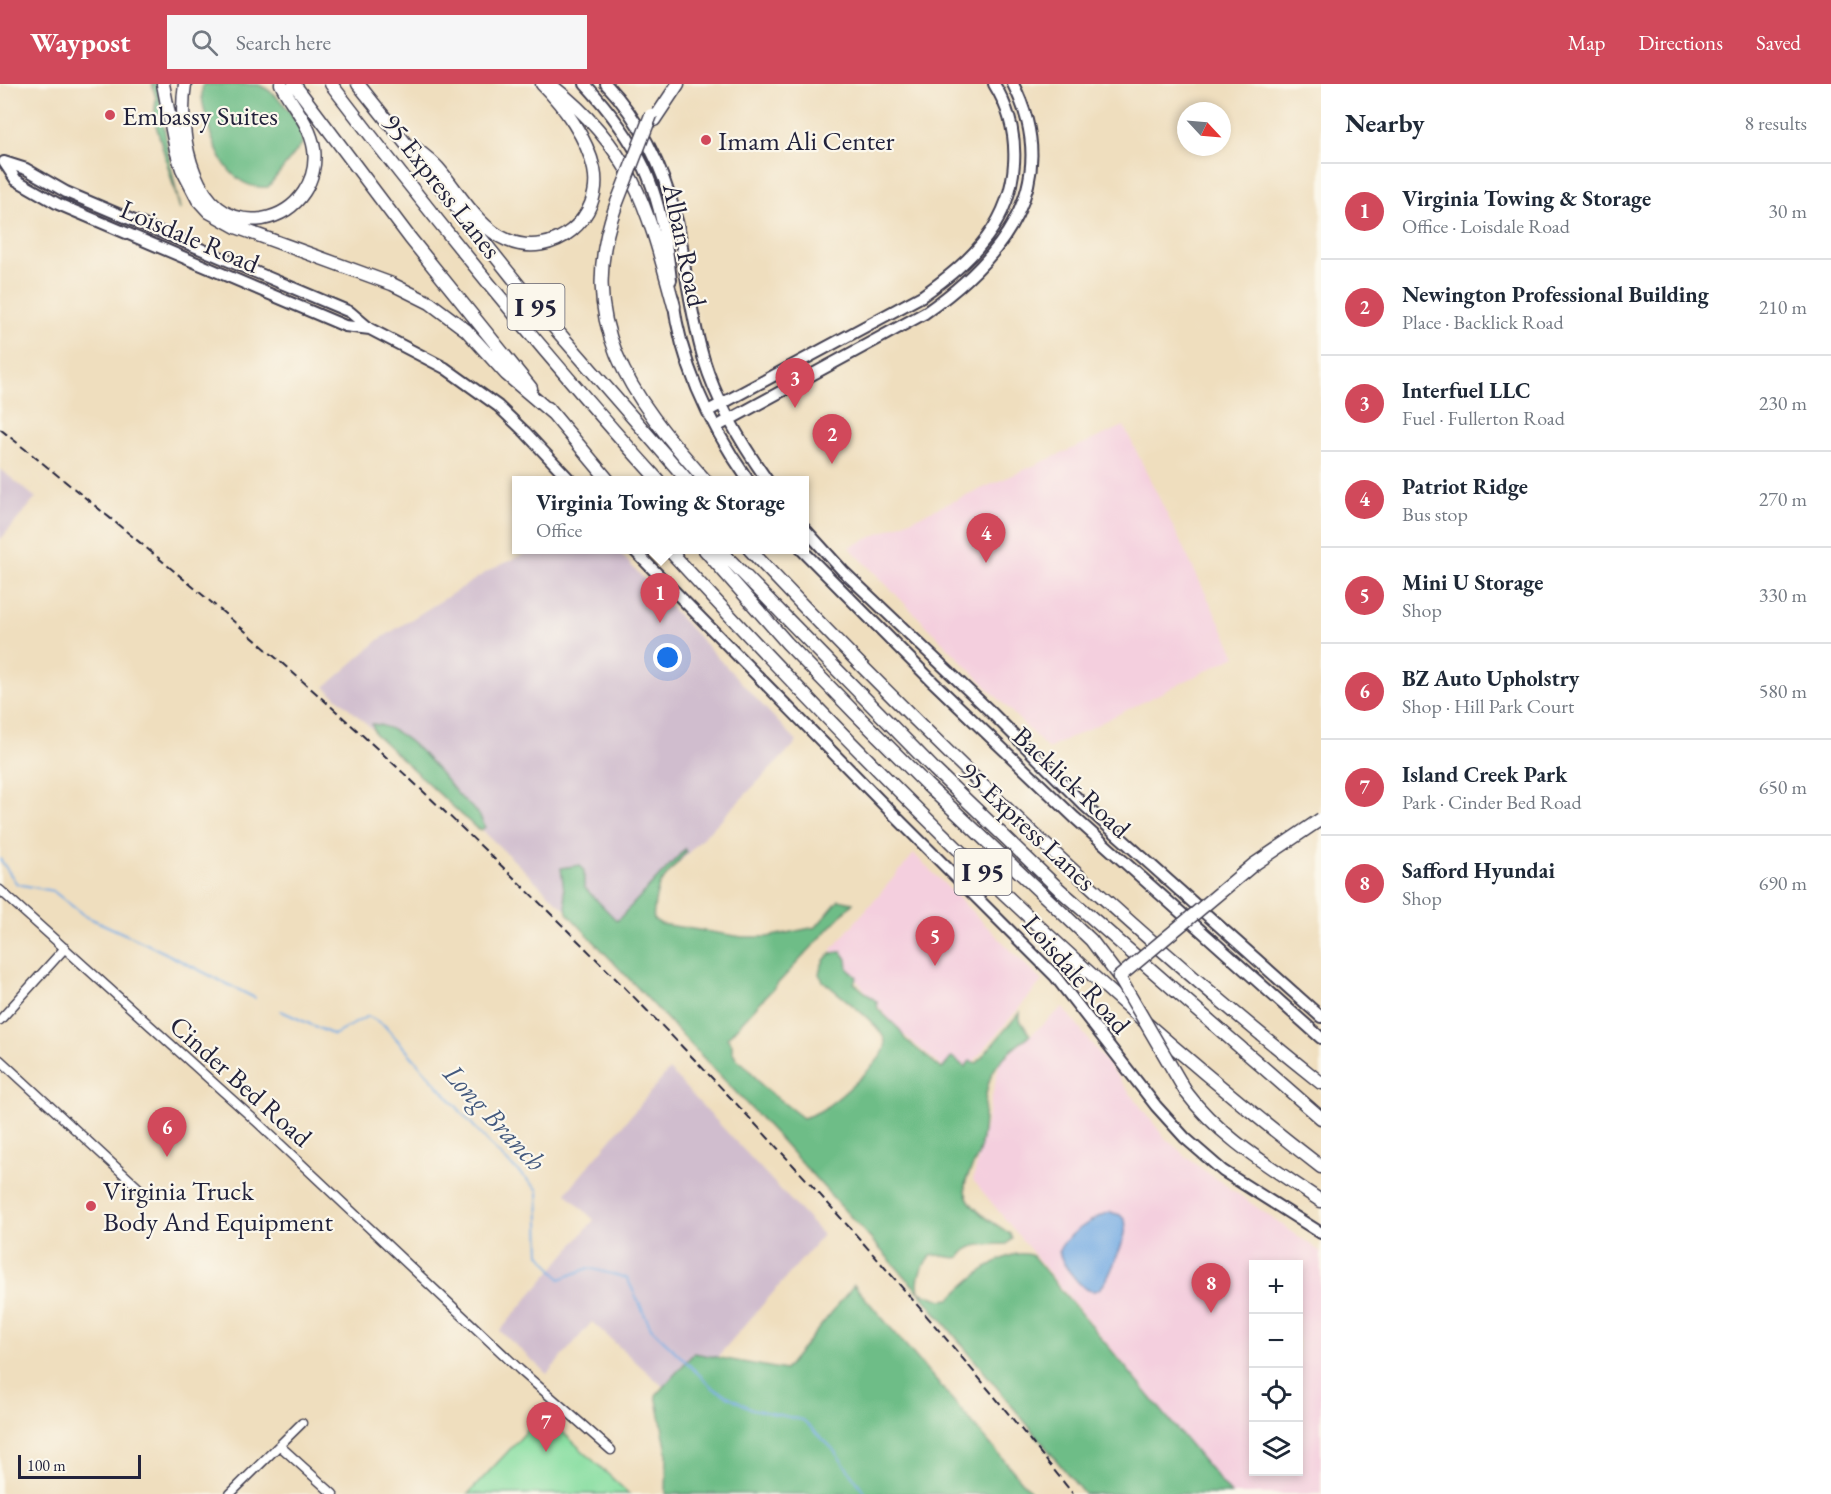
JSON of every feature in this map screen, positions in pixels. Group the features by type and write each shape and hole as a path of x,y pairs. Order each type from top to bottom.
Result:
{"highway":[{"path":"163,84 182,169 198,200 209,212 236,227 392,284 430,303 466,330 506,374 553,414"},
{"path":"186,84 185,136 189,159 196,177 216,205 237,217 252,219 276,215 289,208 304,191 313,171 314,149 310,133 281,84"},
{"name":"I 95","path":"294,84 438,273 605,476"},
{"name":"95 Express Lanes","path":"331,84 452,239 619,438 654,476"},
{"name":"I 95","path":"358,84 532,302 684,476"},
{"path":"392,128 436,166 472,210 496,233 519,244 550,243 568,234 582,219 592,198 595,176 588,152 580,136 560,104 542,84"},
{"path":"550,84 592,122 608,140 628,170 650,220 674,306"},
{"path":"668,84 616,205 603,246 600,278 603,313 611,342 623,369 647,408 702,476"},
{"path":"653,117 678,84"},
{"path":"619,438 649,476"},
{"name":"I 95","path":"674,554 772,660 882,773 1040,926 1174,1046 1321,1167"},
{"path":"709,554 787,643 855,713 1090,940 1119,977 1186,1092 1200,1111 1218,1129 1321,1201"},
{"name":"95 Express Lanes","path":"725,554 927,762 1052,882 1321,1118"},
{"name":"I 95","path":"755,554 881,686 1108,903 1321,1083"},
{"path":"762,554 790,592"},
{"path":"1119,977 1253,865 1321,819"}],"main road":[{"name":"Alban Road","path":"585,84 620,126 644,168 657,204 666,244 674,306 687,359 716,428"},
{"name":"Alban Road","path":"606,84 639,128 664,179 678,222 691,306 701,348 722,405"},
{"path":"708,411 922,296 952,273 983,242 996,223 1007,199 1015,162 1015,142 1011,124 1005,104 994,84"},
{"path":"746,476 716,428 925,313 965,283 995,252 1017,216 1029,173 1031,149 1029,128 1023,106 1013,84"},
{"name":"Loisdale Road","path":"2,163 16,180 58,204 345,326 370,329 445,368 498,406 566,476"},
{"path":"722,405 764,476"},
{"name":"Backlick Road","path":"809,534 843,571 976,697 1084,806 1321,1017"},
{"name":"Loisdale Road","path":"639,554 1055,976 1156,1106 1191,1145 1223,1171 1321,1233"},
{"name":"Backlick Road","path":"807,554 933,682 1068,811 1321,1038"}],"street":[{"name":"Cinder Bed Road","path":"0,890 258,1123 519,1370 612,1449"},
{"path":"0,1020 65,948"},
{"path":"0,1060 144,1193"},
{"path":"230,1494 302,1423"},
{"path":"280,1446 333,1494"}],"shaded area":[{"path":"1124,426 1236,656 1048,749 849,547"},
{"path":"0,469 36,498 0,540"},
{"path":"524,554 621,554 797,742 600,943 429,779 325,687 380,639 490,570"},
{"path":"914,854 1042,981 958,1080 899,1031 831,950"},
{"path":"1063,1007 1165,1138 1195,1164 1321,1252 1321,1494 1231,1494 973,1180 1000,1061"},
{"path":"669,1070 823,1235 679,1401 592,1322 547,1374 500,1331 594,1220 566,1193"}],"green space":[{"path":"152,84 157,84 158,87 180,209 154,118 156,98"},
{"path":"203,84 259,85 274,94 294,119 302,136 302,144 268,187 255,187 244,182 234,176 226,166 210,132 203,102"},
{"path":"372,724 396,732 419,750 475,811 485,827 481,830 476,828 375,734"},
{"path":"685,849 686,852 659,885 653,919 661,924 742,937 767,937 816,927 839,900 853,903 727,1038 732,1044 732,1051 737,1059 748,1068 763,1087 803,1118 820,1111 836,1100 876,1062 885,1046 884,1038 874,1024 823,981 819,974 824,961 832,953 842,952 847,959 848,969 857,977 854,983 877,1002 878,1009 900,1030 905,1039 942,1069 952,1057 965,1067 970,1061 977,1063 1020,1012 1020,1020 1030,1035 1004,1057 992,1074 986,1094 981,1145 965,1184 966,1194 973,1206 1010,1234 1012,1239 1007,1244 975,1246 956,1258 931,1256 920,1272 919,1292 778,1137 567,913 561,868 580,865 584,871 584,887 617,921"},
{"path":"1011,1255 1033,1256 1231,1494 1084,1494 919,1292 942,1300 950,1299 966,1283 1000,1260"},
{"path":"854,1285 1033,1494 666,1494 667,1452 656,1395 694,1353 785,1370"},
{"path":"543,1414 625,1490 629,1494 468,1494"}],"water":[{"path":"1110,1212 1120,1215 1125,1220 1123,1241 1103,1285 1094,1291 1088,1290 1068,1270 1059,1251 1067,1239 1081,1228"}],"waterway":[{"name":"Long Branch","path":"0,859 17,884 53,891 85,916 255,998"},
{"name":"Long Branch","path":"281,1011 334,1035 368,1016 384,1025 495,1150 538,1190 540,1254 560,1279 589,1268 627,1278 651,1328 713,1388 752,1409 803,1420 832,1448 866,1494"}],"railway":[{"path":"0,429 165,564 327,703 427,795 622,985 809,1183 899,1284 1073,1494"}],"place":[{"name":"Embassy Suites","path":"110,115"},
{"name":"Imam Ali Center","path":"706,140"},
{"name":"Interfuel LLC","path":"795,408"},
{"name":"Newington Professional Building","path":"832,464"},
{"name":"Patriot Ridge","path":"986,563"},
{"name":"Virginia Towing & Storage","path":"660,623"},
{"name":"Mini U Storage","path":"935,966"},
{"name":"BZ Auto Upholstry","path":"167,1157"},
{"name":"Virginia Truck Body And Equipment","path":"91,1206"},
{"name":"Safford Hyundai","path":"1211,1313"},
{"name":"Island Creek Park","path":"546,1452"}]}
